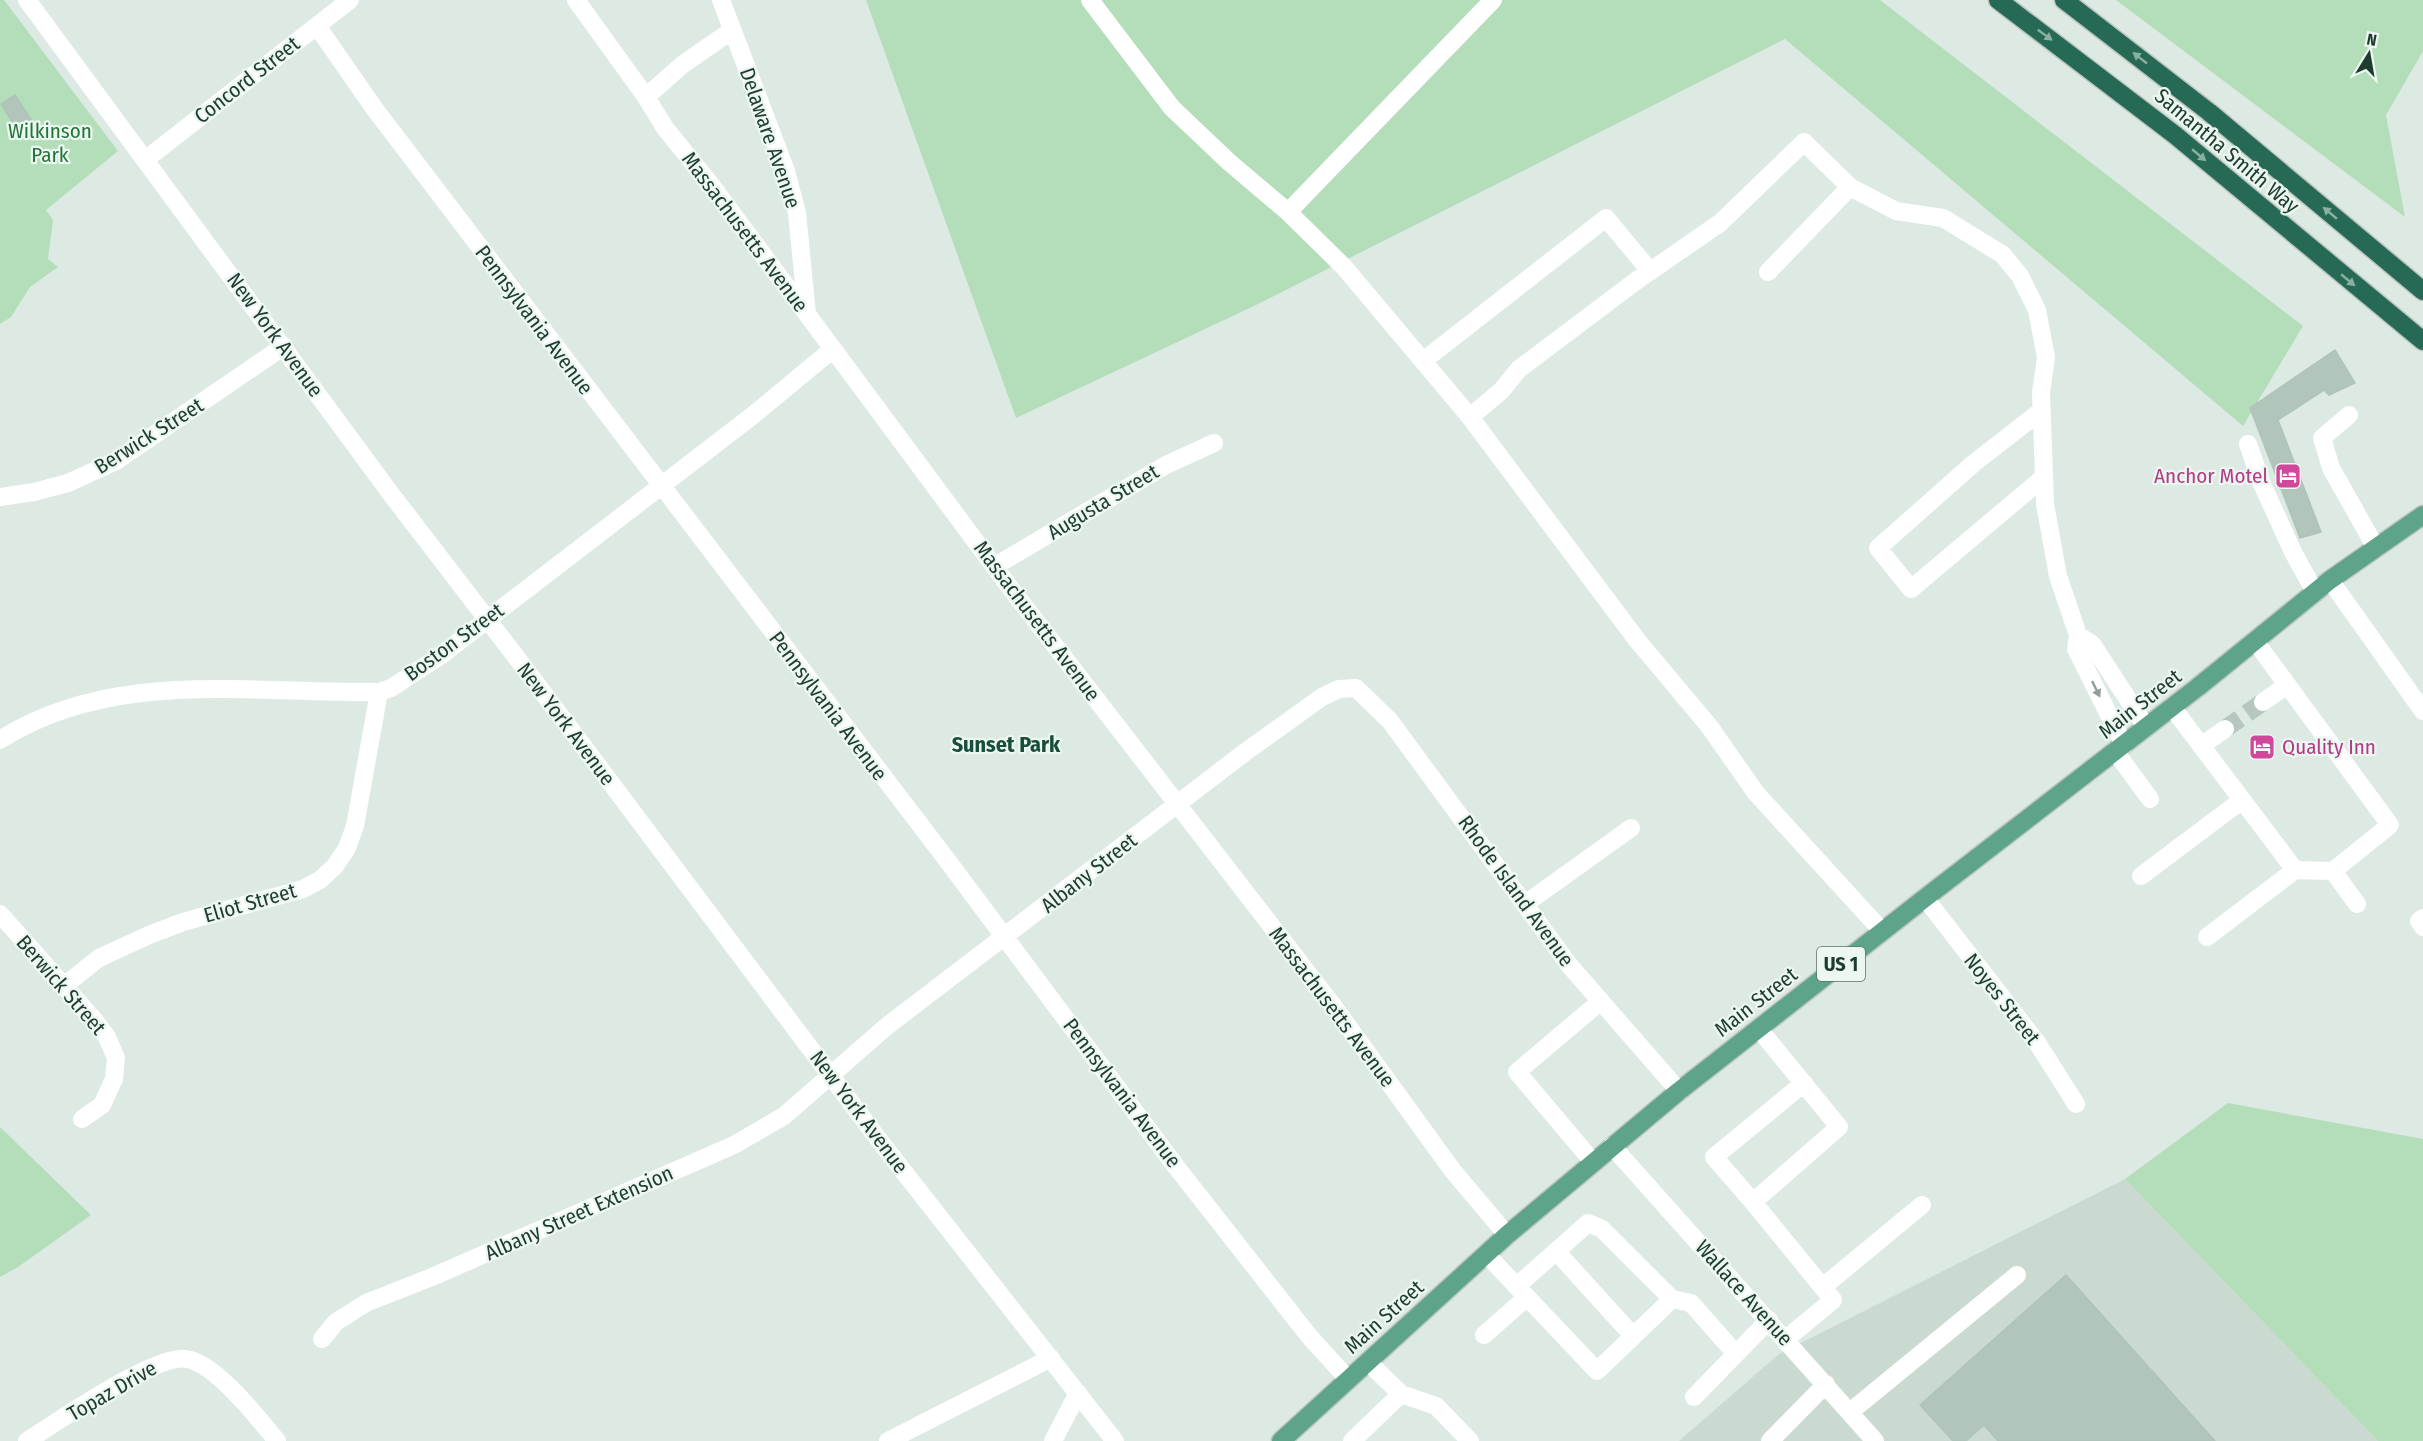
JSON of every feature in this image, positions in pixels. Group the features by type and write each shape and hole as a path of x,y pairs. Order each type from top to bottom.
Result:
{"highway":[{"name":"Samantha Smith Way","path":"1998,0 2175,135 2423,341"},
{"name":"Samantha Smith Way","path":"2064,0 2217,119 2423,291"}],"main road":[{"name":"Main Street","path":"1281,1441 1507,1235 1679,1091 2172,707 2330,580 2423,515"}],"street":[{"name":"New York Avenue","path":"27,0 486,620 520,662 882,1144 1115,1441"},
{"name":"Concord Street","path":"145,160 239,84 350,0"},
{"name":"Massachusetts Avenue","path":"576,0 646,97 665,128 712,186 995,566 1334,1007 1453,1171 1507,1235"},
{"name":"Delaware Avenue","path":"721,0 789,182 797,213 807,314"},
{"path":"1090,0 1172,108 1229,162 1288,212 1344,267 1470,417 1637,640 1708,726 1756,793 1882,931"},
{"path":"1288,212 1490,1"},
{"name":"Pennsylvania Avenue","path":"317,26 388,127 614,426 662,485 724,571 940,851 1003,938 1309,1336 1348,1379"},
{"path":"646,97 682,65 731,31"},
{"path":"1470,417 1501,391 1519,369 1720,223 1804,142 1850,187 1896,211 1943,218 2003,255 2020,276 2037,310 2046,357 2041,393 2044,504 2058,576 2078,635 2076,649 2119,748 2150,799"},
{"path":"1768,272 1850,187"},
{"path":"1423,361 1606,218 1650,272"},
{"name":"Berwick Street","path":"0,497 34,492 68,483 117,461 284,346"},
{"name":"Boston Street","path":"0,740 49,714 82,703 132,695 183,690 379,692 391,688 440,656 798,380 833,349"},
{"path":"2041,411 1974,464 1878,548 1911,589 2044,477"},
{"path":"2349,415 2322,438 2331,468 2376,548"},
{"name":"Augusta Street","path":"995,566 1166,465 1214,443"},
{"path":"2248,444 2262,484 2293,552 2315,592"},
{"path":"2330,580 2423,711"},
{"path":"2078,635 2092,644 2146,727"},
{"path":"2206,937 2295,870 2333,871 2390,825 2255,641"},
{"path":"2263,702 2288,685"},
{"name":"Albany Street","path":"830,1074 887,1026 1177,804 1322,697 1339,689 1356,688"},
{"name":"Rhode Island Avenue","path":"1356,688 1390,721 1414,751 1570,966 1679,1091"},
{"name":"Eliot Street","path":"65,986 99,958 149,935 183,922 303,889 320,880 347,848 355,826 379,692"},
{"path":"2172,707 2295,870"},
{"path":"2201,746 2225,729"},
{"path":"2140,876 2242,800"},
{"path":"1526,904 1631,828"},
{"path":"2333,871 2357,904"},
{"name":"Noyes Street","path":"1925,898 2038,1044 2057,1078 2076,1104"},
{"name":"Berwick Street","path":"0,914 107,1036 116,1058 114,1078 102,1105 82,1119"},
{"path":"2423,918 2419,921 2423,927"},
{"path":"1593,1162 1517,1072 1601,1001"},
{"path":"1753,1202 1839,1127 1759,1029"},
{"name":"Albany Street Extension","path":"322,1339 336,1322 366,1303 432,1277 734,1145 784,1116 830,1074"},
{"path":"1786,1340 1833,1300 1824,1286 1714,1157 1804,1083"},
{"name":"Wallace Avenue","path":"1612,1146 1875,1441"},
{"path":"1824,1286 1922,1205"},
{"path":"1484,1335 1556,1251 1588,1223 1602,1229 1672,1299 1691,1303 1736,1354"},
{"path":"1556,1251 1633,1336"},
{"path":"1487,1255 1596,1371 1672,1299"},
{"path":"1850,1412 2017,1275"},
{"path":"1694,1397 1769,1320"},
{"path":"888,1441 1051,1358"},
{"name":"Topaz Drive","path":"27,1441 141,1371 163,1361 188,1359 211,1370 256,1415 277,1441"},
{"path":"1368,1362 1401,1394 1436,1406 1470,1441"},
{"path":"1770,1441 1826,1384"},
{"path":"1053,1441 1078,1393"},
{"path":"1352,1441 1401,1394"}],"shaded area":[{"path":"2125,1179 2378,1441 1679,1441 1779,1354"}],"green space":[{"name":"Wilkinson Park","path":"0,0 4,0 118,151 46,210 53,220 48,259 58,267 30,287 11,317 0,324"},
{"path":"866,0 1880,0 2303,326 2243,426 1785,39 1256,305 1016,418"},
{"path":"2116,0 2423,0 2423,51 2386,115 2405,217"},
{"path":"2228,1103 2423,1139 2423,1441 2378,1441 2125,1179"},
{"path":"0,1127 91,1215 18,1267 0,1277"}],"building":[{"path":"15,95 32,121 17,130 1,104"},
{"name":"Anchor Motel","path":"2335,350 2355,383 2329,395 2324,390 2278,420 2321,532 2300,538 2250,408"},
{"path":"2066,1275 2215,1441 1998,1441 1984,1425 1966,1441 1953,1441 1920,1405"}],"tunnel":[{"path":"2225,729 2263,702"}],"place":[{"name":"Anchor Motel","path":"2288,476"},
{"name":"Quality Inn","path":"2262,747"}],"district":[{"name":"Sunset Park","path":"1006,744"}]}
